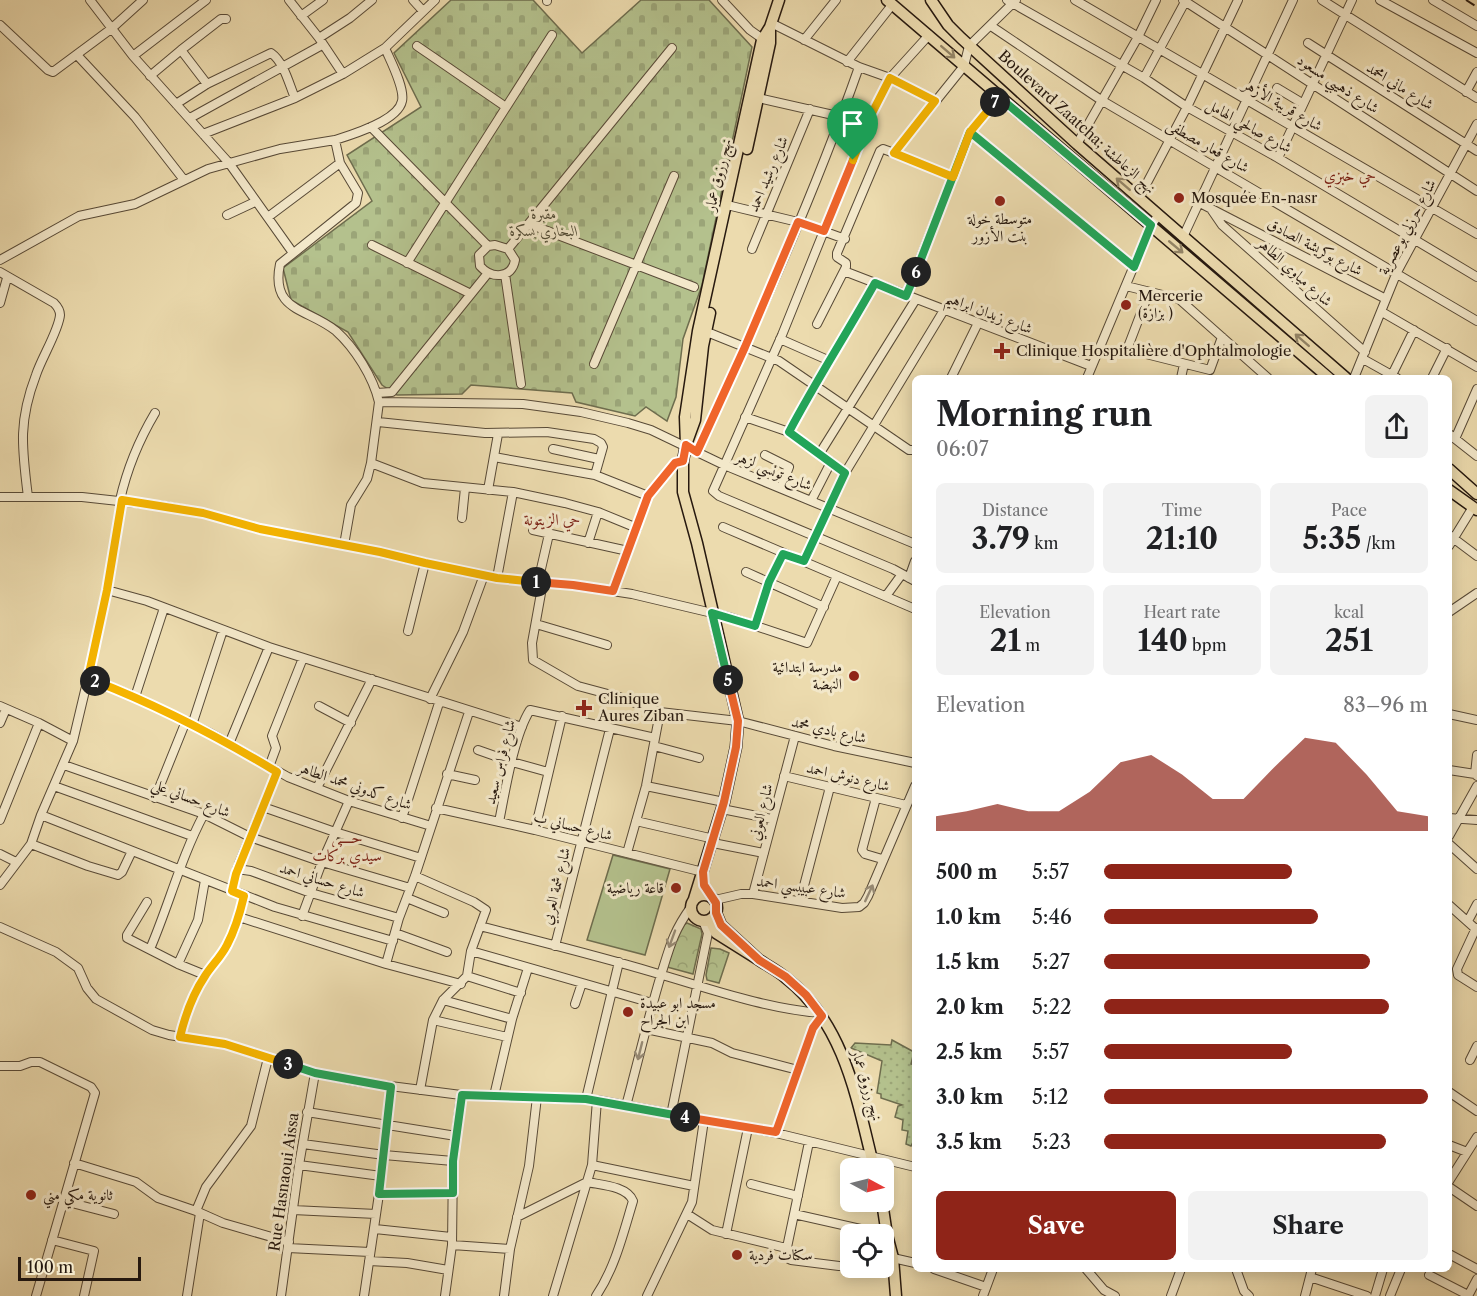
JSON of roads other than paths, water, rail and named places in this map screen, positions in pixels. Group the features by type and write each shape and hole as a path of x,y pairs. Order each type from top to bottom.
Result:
{"main road":[{"name":"نهج رزوق عمار","path":"702,332 766,42 779,0"},
{"name":"Boulevard Zaatcha; نهج الزعاطشة","path":"933,1 948,25 969,46 1077,144 1343,375"},
{"name":"Boulevard Zaatcha; نهج الزعاطشة","path":"890,2 1326,375"},
{"path":"691,448 685,417 702,332"},
{"path":"702,332 691,448 683,461 683,492 738,721 736,747 723,806 692,903 695,918 710,918 717,906 704,885 703,872"},
{"path":"1452,472 1477,494"},
{"path":"1452,492 1475,509"},
{"path":"692,903 701,895 712,898"},
{"name":"نهج رزوق عمار","path":"710,918 716,933 786,977 806,995 821,1015 840,1049 854,1088 871,1158"},
{"path":"894,1271 896,1296"}],"street":[{"path":"90,0 150,76 229,163 292,253"},
{"path":"0,24 52,72 60,69 111,29 143,0"},
{"path":"133,56 204,0"},
{"path":"289,0 343,74"},
{"path":"301,15 323,0"},
{"path":"190,118 282,67 321,42 372,0"},
{"path":"413,0 423,11"},
{"path":"204,134 295,99 343,74 385,48 435,0"},
{"path":"723,0 766,42"},
{"path":"804,40 836,0"},
{"name":"شارع قريبة الأزهر","path":"1076,0 1477,234"},
{"path":"1077,144 1138,37 1156,0"},
{"path":"1144,78 1185,0"},
{"name":"شارع ذهيبي مسعود","path":"1185,0 1477,191"},
{"path":"1139,198 1187,107 1238,0"},
{"path":"1183,237 1293,0"},
{"path":"1322,0 1477,99"},
{"path":"1278,158 1311,83 1352,0"},
{"path":"1380,0 1477,53"},
{"path":"1433,0 1477,26"},
{"path":"894,153 964,66 969,46 991,26 1012,1"},
{"name":"شارع صالحي الهامل","path":"1012,1 1121,64 1187,107 1278,158 1477,277"},
{"path":"847,62 890,2"},
{"path":"150,76 221,19 226,19"},
{"path":"770,25 847,62 890,78 935,101"},
{"name":"شارع قعار مصطفى","path":"991,26 1101,100 1477,321"},
{"path":"407,262 552,35"},
{"path":"886,596 909,578 893,569 715,494 713,491 780,339 869,119 890,78 929,35"},
{"name":"شارع ماني امحمد","path":"1308,44 1477,151"},
{"path":"417,46 506,107"},
{"path":"0,260 79,216 135,204 184,180 229,163 279,149 334,140 371,127 398,109 402,101 401,91 385,48"},
{"path":"508,249 672,48"},
{"path":"181,50 207,84"},
{"path":"176,104 207,84 271,53 282,67 295,99"},
{"path":"77,55 135,117 184,180"},
{"path":"691,448 745,347 842,117 859,67"},
{"path":"1466,92 1477,72"},
{"path":"1277,88 1302,103"},
{"path":"755,97 842,117"},
{"path":"906,296 970,132 999,97"},
{"name":"شارع رشيد احمد","path":"752,249 810,110"},
{"name":"شارع حرزلي بوعصرية","path":"1355,375 1397,272 1477,124"},
{"path":"371,127 488,246"},
{"path":"970,132 1134,267"},
{"path":"334,140 340,163 358,194 356,203 280,264 278,288 282,297 290,305 326,324 345,340 377,393 378,422 371,463 367,479 351,505 344,545"},
{"path":"817,324 844,271 846,263 837,255 880,151 883,149 953,177"},
{"path":"268,217 340,163"},
{"path":"594,364 674,176"},
{"path":"227,215 255,202"},
{"name":"شارع بوكريشة الصادق","path":"1198,202 1386,299"},
{"path":"730,206 798,222 845,239"},
{"name":"شارع مياوي الطاهر","path":"1211,209 1222,225 1364,356 1392,375"},
{"path":"1088,375 1151,225 1159,215"},
{"path":"529,224 694,287"},
{"path":"372,245 471,294"},
{"path":"495,245 508,249 515,260 514,266 505,274 498,276 488,273 480,266 479,255 488,246 495,245"},
{"name":"شارع زيدان ابراهيم","path":"844,271 1091,366"},
{"path":"377,393 392,392 488,273"},
{"path":"505,274 521,384"},
{"path":"0,303 4,275 54,303 60,316 28,395 24,412 21,432 28,497"},
{"path":"789,432 813,386 875,283"},
{"path":"1126,286 1176,296 1264,375"},
{"path":"1149,292 1128,349 1212,369 1222,337"},
{"path":"820,453 916,299"},
{"path":"804,561 845,473 945,310"},
{"path":"1382,312 1477,367"},
{"path":"952,375 978,323"},
{"path":"1396,375 1414,330"},
{"path":"702,332 772,357 874,427 912,450"},
{"path":"780,339 830,361"},
{"path":"1433,375 1447,348"},
{"path":"1182,375 1184,364"},
{"path":"1477,389 1452,436 1477,456"},
{"name":"شارع تونسي لزهر","path":"379,402 484,402 547,407 628,423 651,430 724,465 912,543"},
{"path":"0,885 31,844 40,815 73,741 107,590 121,500 132,460 145,429 155,413"},
{"path":"745,417 789,432 845,473"},
{"path":"378,422 498,434 540,432 594,439 603,445 595,475"},
{"path":"488,490 498,434"},
{"path":"553,449 599,459"},
{"path":"765,454 790,468 781,488"},
{"path":"494,457 595,475 648,496"},
{"path":"613,591 648,496 675,463 683,461"},
{"path":"812,501 831,462"},
{"path":"371,463 423,483 513,492 556,500 598,512 637,528"},
{"path":"462,518 465,488"},
{"path":"497,578 513,492"},
{"path":"0,497 54,496 121,500 203,513 260,529 497,578 613,591 712,613 807,643 837,576"},
{"path":"1452,538 1475,509"},
{"path":"588,543 598,512"},
{"path":"723,527 912,608"},
{"path":"533,530 628,551"},
{"path":"549,534 540,582 536,624 607,645"},
{"path":"1452,541 1477,556"},
{"path":"755,626 769,582 783,554"},
{"path":"408,631 425,563"},
{"path":"746,572 824,607"},
{"path":"402,818 435,701 484,575"},
{"path":"107,590 164,608 269,647 522,727"},
{"path":"1452,609 1477,593"},
{"path":"135,697 164,608"},
{"name":"شارع بادي محمد","path":"536,624 531,650 532,660 578,686 619,697 660,712 738,721 912,762"},
{"path":"155,798 189,723 223,630"},
{"path":"229,744 269,647"},
{"path":"232,891 237,869 263,807 273,769 276,748 272,736 303,658"},
{"name":"شارع كدوني محمد الطاهر","path":"88,678 135,697 189,723 273,769 317,788 349,801 431,826"},
{"path":"317,788 372,679"},
{"path":"320,706 351,723"},
{"path":"0,723 3,707 73,741"},
{"name":"شارع فراس سعيد","path":"500,822 512,762 522,727 530,710 562,716"},
{"path":"386,964 399,918 469,711"},
{"path":"627,853 646,786 660,712"},
{"path":"1452,715 1477,720"},
{"path":"535,830 562,716 654,742 699,758"},
{"path":"0,820 39,723"},
{"name":"شارع شمة العربي","path":"555,946 610,729"},
{"name":"شارع العوني","path":"753,894 795,736"},
{"path":"478,750 548,772"},
{"path":"1452,771 1476,775 1477,754"},
{"name":"شارع حساني علي","path":"64,765 204,814 250,837 322,862 410,888"},
{"path":"447,774 476,780"},
{"name":"شارع دنوش احمد","path":"784,776 906,805"},
{"path":"54,786 192,836"},
{"path":"646,786 772,819"},
{"path":"1452,831 1477,786"},
{"path":"800,901 830,787"},
{"name":"شارع عبيبسي احمد","path":"712,898 753,894 842,908 859,907 868,897 912,792"},
{"path":"876,798 862,850 865,854 882,860"},
{"path":"302,916 322,862 349,801"},
{"path":"263,807 421,858"},
{"name":"شارع حساني ب","path":"436,808 703,872"},
{"path":"150,949 192,836 204,814"},
{"path":"40,815 244,896 302,916 447,952"},
{"path":"1452,818 1477,820"},
{"path":"636,821 764,853"},
{"path":"31,844 118,875 122,872 132,851"},
{"path":"1452,847 1477,869"},
{"path":"0,854 16,862"},
{"name":"شارع حساني احمد","path":"237,869 399,918"},
{"path":"415,876 482,905 486,912 471,951 464,980 443,1000 433,1020 420,1090"},
{"path":"178,964 198,920 205,880"},
{"path":"180,1037 187,1012 205,975 227,947 239,917 244,896"},
{"path":"407,898 444,914"},
{"path":"147,902 126,936 178,964 205,975"},
{"path":"626,1106 652,1003 676,927 692,903"},
{"path":"1468,921 1477,904"},
{"path":"1452,908 1476,929 1456,969 1458,975 1477,987"},
{"path":"239,917 386,964 521,993"},
{"path":"671,1115 710,918"},
{"path":"480,926 619,962 786,1010 821,1015 813,1028 776,1132"},
{"path":"0,927 56,952 73,963 92,995 152,1030 225,1044 315,1073 391,1087 462,1095 597,1100 776,1132 912,1166"},
{"path":"471,951 652,1003"},
{"path":"586,1099 619,962"},
{"path":"494,1096 507,1037 528,968"},
{"path":"575,1004 582,983"},
{"path":"443,1000 512,1019"},
{"path":"433,1020 507,1037"},
{"path":"646,1029 712,1043 732,1053 798,1070"},
{"path":"1470,1060 1477,1046"},
{"path":"187,1296 198,1212 206,1187 251,1126 268,1058"},
{"path":"0,1066 20,1066 35,1061 93,1088 95,1092 36,1296"},
{"name":"Rue Hasnaoui Aissa","path":"281,1296 292,1210 315,1073"},
{"path":"364,1296 375,1229 391,1087"},
{"path":"1452,1094 1477,1111"},
{"path":"445,1296 452,1241 453,1161 462,1095"},
{"path":"504,1296 510,1249 529,1166 537,1097"},
{"path":"553,1296 592,1164 597,1100"},
{"path":"307,1112 456,1136"},
{"path":"647,1296 692,1202 704,1120"},
{"path":"726,1234 748,1128"},
{"path":"1452,1176 1477,1137"},
{"path":"809,1142 785,1255 787,1259 839,1266"},
{"path":"303,1144 384,1155 453,1161"},
{"path":"1452,1145 1467,1152"},
{"path":"74,1163 136,1182 158,1198 289,1245 448,1270"},
{"path":"592,1164 694,1186"},
{"path":"299,1165 381,1176"},
{"path":"517,1217 587,1182 623,1191 632,1197 633,1202 616,1254 608,1276 596,1296"},
{"path":"751,1184 798,1196"},
{"path":"1452,1189 1477,1206"},
{"path":"379,1194 453,1193"},
{"path":"64,1200 114,1214"},
{"path":"292,1210 376,1214"},
{"path":"687,1214 705,1227 786,1248"},
{"path":"794,1214 840,1224"},
{"path":"375,1229 510,1249"},
{"path":"52,1240 94,1251 84,1296"},
{"path":"1452,1256 1477,1269"},
{"path":"894,1258 912,1262"},
{"path":"941,1272 984,1292 992,1272"},
{"path":"1088,1272 1102,1293 1115,1296"},
{"path":"1171,1296 1180,1272"},
{"path":"1237,1272 1244,1291 1249,1296"},
{"path":"1376,1296 1382,1272"},
{"path":"1390,1296 1400,1272"},
{"path":"1305,1296 1311,1273 1367,1296"},
{"path":"1430,1275 1468,1295 1477,1279"}],"railway":[{"path":"1466,0 1477,7"}],"place":[{"name":"Mosquée En-nasr","path":"1179,198"},
{"name":"متوسطة خولة بنت الأزور","path":"1000,201"},
{"name":"Mercerie (بزازة )","path":"1126,305"},
{"name":"Clinique Hospitalière d'Ophtalmologie","path":"1002,351"},
{"name":"مدرسة ابتدائية النهضة","path":"854,676"},
{"name":"Clinique Aures Ziban","path":"584,708"},
{"name":"قاعة رياضية","path":"676,888"},
{"name":"مسجد ابو عبيدة ابن الجراح","path":"628,1012"},
{"name":"ثانوية مكي مني","path":"31,1195"},
{"name":"سكنات فردية","path":"737,1255"}],"district":[{"name":"حي خبزي","path":"1350,175"},
{"name":"حي الزيتونة","path":"552,519"},
{"name":"حــــي سيدي بركات","path":"347,846"}],"park label":[{"name":"مقبرة البخاري بسكرة","path":"544,222"}]}
